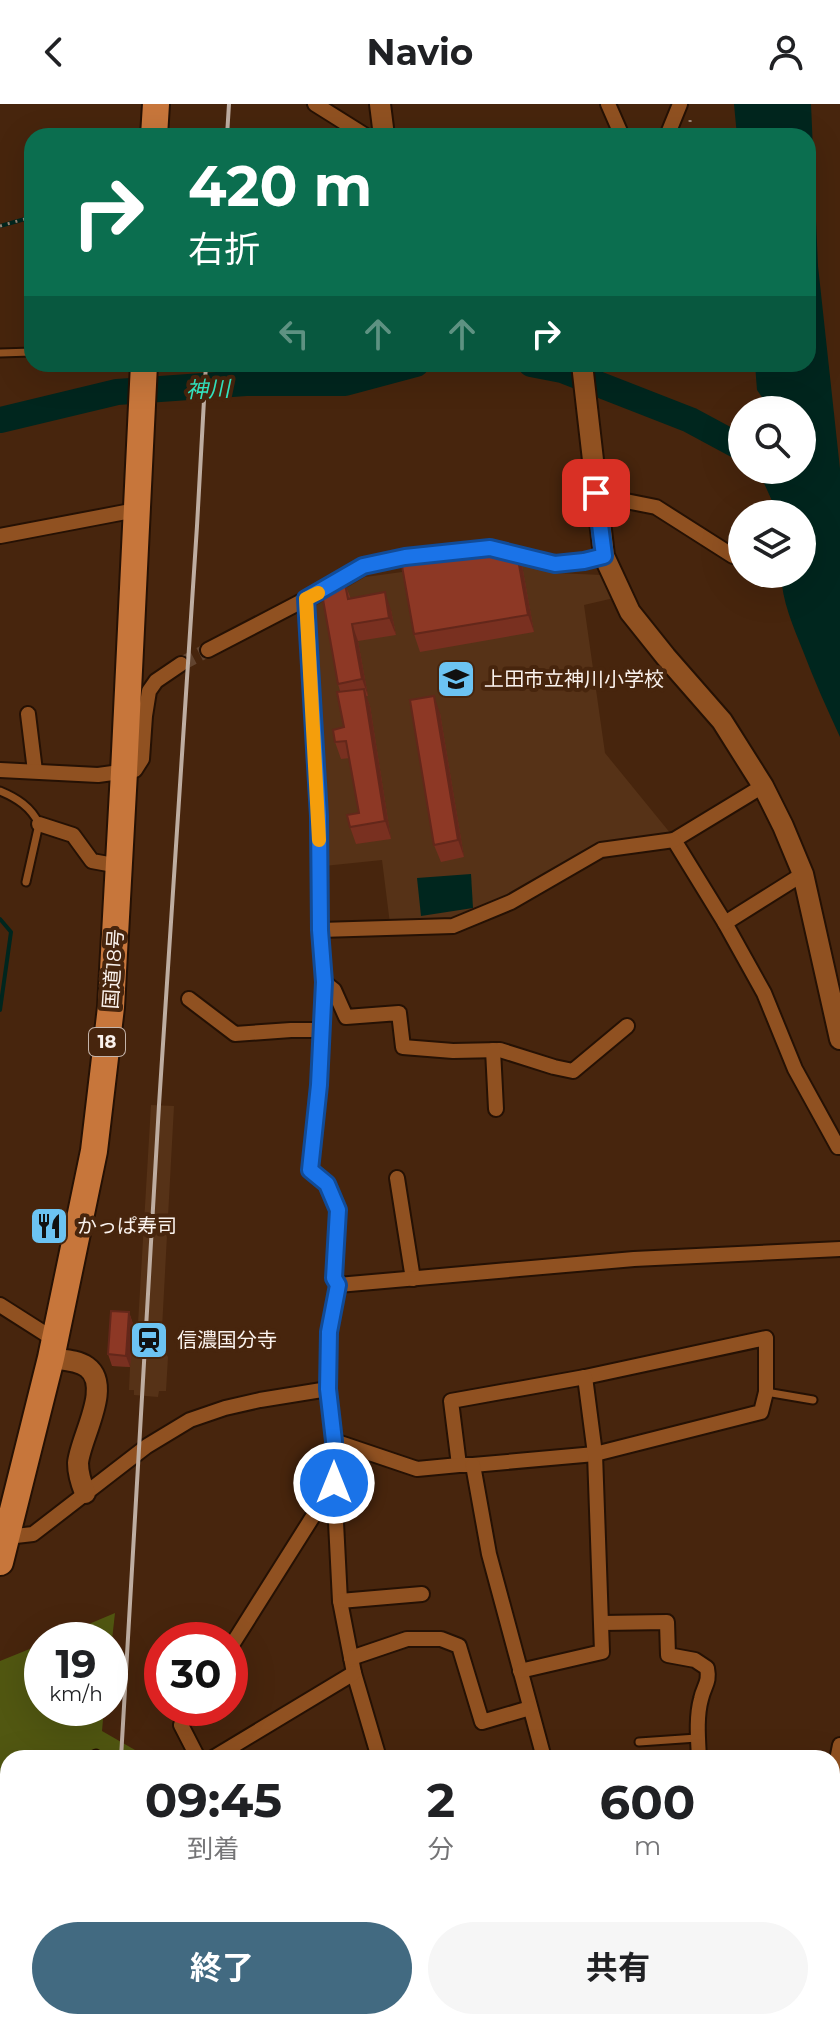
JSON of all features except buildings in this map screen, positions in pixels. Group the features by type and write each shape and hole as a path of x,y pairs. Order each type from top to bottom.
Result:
{"highway":[{"path":"154,128 156,104"},
{"name":"国道18号","path":"0,1562 53,1349 94,1151 111,1007 144,372"}],"street":[{"path":"315,104 353,128"},
{"path":"380,104 383,128"},
{"path":"608,104 618,128"},
{"path":"670,128 680,104"},
{"path":"583,372 604,556 630,612 722,721 763,786 783,826 803,874 840,1039"},
{"path":"596,494 656,507 728,553"},
{"path":"0,536 136,503"},
{"path":"208,650 363,566 405,557 490,548 555,564 604,556"},
{"path":"306,599 319,816 320,930 324,982 319,1085 310,1170 327,1184 338,1210 334,1278 338,1285 329,1332 328,1389 334,1441 340,1601 353,1666 377,1750"},
{"path":"0,770 98,775 135,770 142,759 149,691 156,681 181,664"},
{"path":"28,714 35,771"},
{"path":"320,930 453,926 511,902 601,850 674,840 763,786"},
{"path":"39,824 73,835 92,861 119,866"},
{"path":"674,840 764,993 795,1069 840,1147"},
{"path":"725,923 803,874"},
{"path":"324,982 334,990 346,1017 399,1013 403,1047 453,1051 500,1050 573,1071 627,1026"},
{"path":"189,999 235,1034 321,1030"},
{"path":"493,1050 496,1109"},
{"path":"397,1178 413,1279"},
{"path":"338,1285 634,1259 840,1249"},
{"path":"0,1305 53,1349 87,1366 94,1374 98,1388 96,1401 78,1462 79,1480 85,1493"},
{"path":"334,1441 417,1469 466,1465 595,1454 761,1412 766,1392 766,1338 585,1377 451,1401 466,1465 489,1554 542,1750"},
{"path":"520,1671 602,1652 595,1454 585,1377"},
{"path":"4,1536 33,1534 147,1446 190,1420 249,1402 328,1389"},
{"path":"246,1622 334,1483"},
{"path":"340,1601 422,1594"},
{"path":"602,1623 667,1622 668,1655 695,1660 707,1668 709,1678 701,1700 699,1750"},
{"path":"225,1750 353,1666 407,1639 441,1639 459,1646 482,1722 530,1708"},
{"path":"182,1726 194,1750"}],"lane":[{"path":"0,353 24,352"},
{"path":"0,791 25,804 39,824 26,882"},
{"path":"766,1392 813,1400"},
{"path":"639,1742 698,1737"}],"path":[{"path":"0,226 24,219"}],"shaded area":[{"name":"上田市立神川小学校","path":"506,558 521,560 555,573 602,575 614,598 584,605 605,753 671,834 599,846 507,899 454,922 390,924 382,860 324,866 315,606 365,577"},
{"path":"151,1105 174,1106 161,1347 168,1357 166,1391 159,1391 158,1397 134,1395 134,1390 129,1390 130,1367 112,1366 115,1323 138,1324"}],"green space":[{"path":"115,1613 114,1622 94,1622"},
{"path":"24,1651 24,1726 102,1726 102,1731 135,1750 0,1750 0,1661"}],"water":[{"path":"734,104 811,104 812,128 736,128"},
{"path":"816,220 818,266 840,469 840,737 795,632 783,594 782,588 816,588 816,500 772,500 764,484 816,484 816,396 761,396 757,390 756,372 816,372"},
{"path":"471,874 473,908 421,916 417,878"}],"waterway":[{"path":"0,226 24,219"},
{"path":"297,384 298,372"},
{"name":"神川","path":"0,420 117,392 246,383 345,383 386,372"},
{"name":"神川","path":"567,372 690,420 728,440"},
{"path":"0,919 11,932 0,1010"}],"tunnel":[{"path":"181,664 208,650"}],"railway":[{"path":"228,128 229,104"},
{"path":"121,1750 206,372"}],"slow traffic":[{"path":"318,593 306,599 319,840"}],"place":[{"name":"上田市立神川小学校","path":"456,679"},
{"name":"かっぱ寿司","path":"49,1226"},
{"name":"信濃国分寺","path":"149,1340"}],"route":[{"path":"334,1483 334,1441 328,1389 329,1332 338,1285 334,1278 338,1210 327,1184 310,1170 319,1085 324,982 320,930 319,816 306,599 363,566 405,557 490,548 555,564 604,556 596,493"}]}
